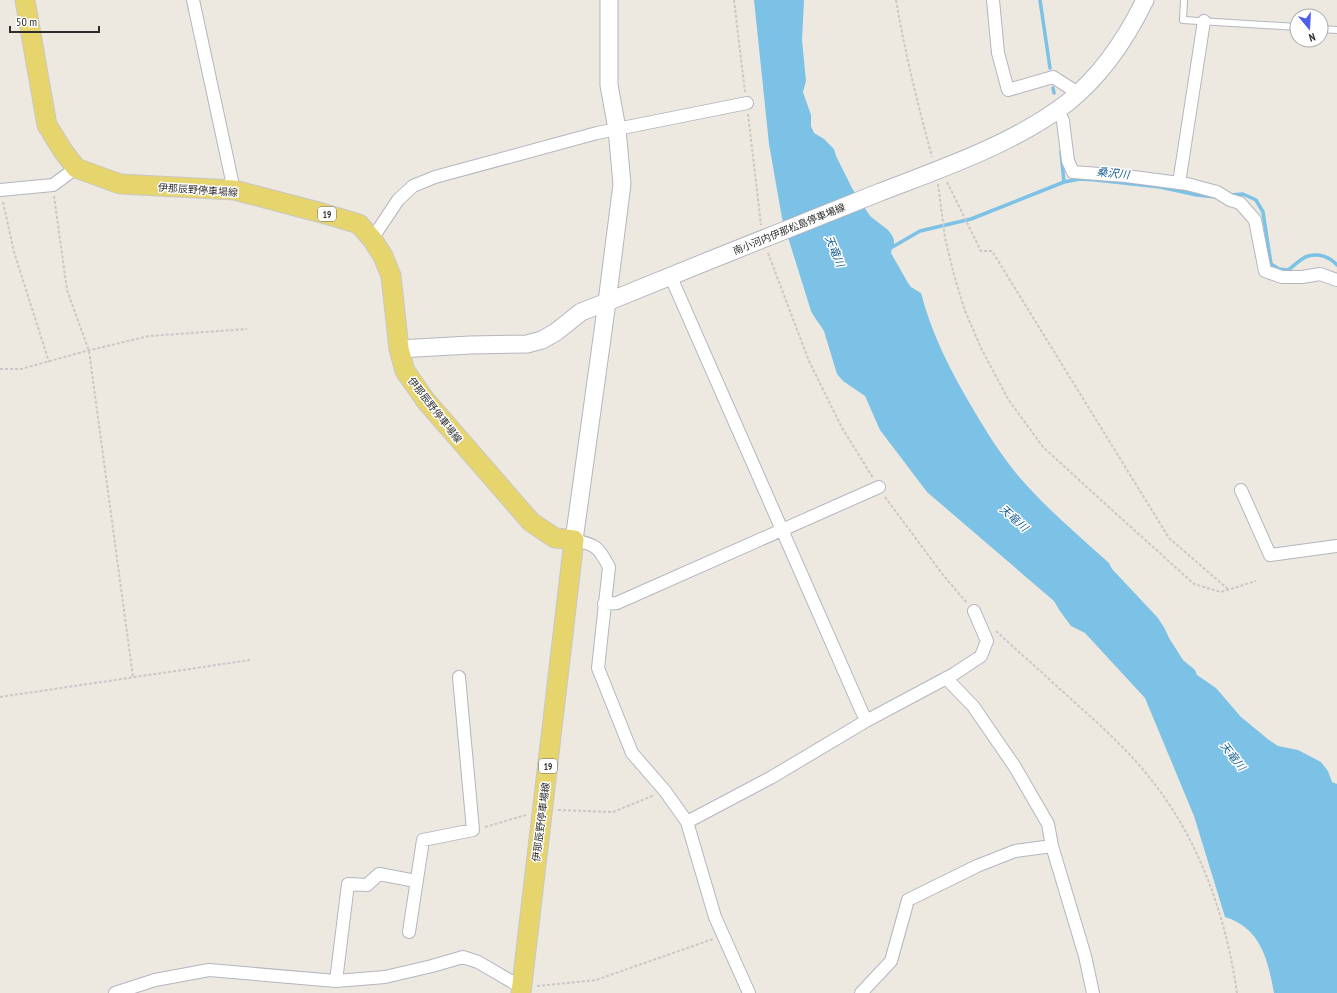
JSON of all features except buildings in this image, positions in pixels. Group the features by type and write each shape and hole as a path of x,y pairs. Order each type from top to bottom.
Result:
{"main road":[{"path":"25,0 48,125 63,151 76,168"},
{"path":"574,540 622,184 617,129 609,85 610,0"},
{"name":"南小河内伊那松島停車場線","path":"399,349 470,345 527,344 542,340 556,332 582,312 934,171 1010,138 1058,109 1078,93 1095,76 1117,49 1133,25 1145,0"},
{"name":"伊那辰野停車場線","path":"76,168 120,184 234,190 359,224 372,239 383,256 391,276 399,349 406,371 426,401 531,522 555,538 574,540 521,990"}],"street":[{"path":"193,0 234,190"},
{"path":"994,0 998,53 1008,90 1053,77 1078,93"},
{"path":"1179,183 1204,21"},
{"path":"372,239 398,200 413,186 435,177 617,129 747,103"},
{"path":"1058,109 1063,121 1068,160 1073,172 1126,176 1179,183 1217,192 1230,200 1240,203 1254,220 1265,272 1282,277 1302,277 1320,274 1337,280"},
{"path":"0,190 52,185 76,168"},
{"path":"670,276 866,721"},
{"path":"604,604 617,603 878,487"},
{"path":"1241,490 1270,555 1337,546"},
{"path":"574,540 592,544 602,554 609,567 598,668 632,753 665,791 687,822 715,917 749,993"},
{"path":"687,822 772,777 866,721 946,678 981,656 987,641 974,611"},
{"path":"409,932 423,840 473,830 459,677"},
{"path":"946,678 973,706 1015,767 1048,824 1052,846 1081,940 1093,993"},
{"path":"861,993 891,962 908,900 976,866 1015,851 1052,846"},
{"path":"336,981 348,884 367,885 379,874 416,881"},
{"path":"115,993 155,980 209,970 336,981 385,976 432,966 463,957 478,962 521,990"}],"lane":[{"path":"1184,0 1183,20 1289,26"}],"path":[{"path":"734,0 747,103 767,238 809,361 841,426 878,487 943,576 974,611"},
{"path":"896,0 913,84 934,171 945,238 954,275 965,310 981,348 1008,399 1044,447 1194,584 1221,592 1256,581"},
{"path":"934,171 962,212 981,251 992,251 1170,538 1229,590"},
{"path":"52,185 67,290 89,352 133,677"},
{"path":"0,190 14,252 49,362"},
{"path":"0,369 21,369 149,336 247,329"},
{"path":"991,626 1120,743 1150,777 1176,814 1199,860 1221,915 1237,993"},
{"path":"0,697 250,660"},
{"path":"473,830 543,810 614,812 665,791"},
{"path":"521,990 596,980 724,936"}],"water":[{"name":"天竜川","path":"754,0 804,0 802,40 806,81 803,92 811,115 811,126 814,133 824,139 834,149 852,188 870,216 892,235 894,246 891,253 911,287 921,293 925,309 936,338 950,367 978,418 1008,463 1042,501 1109,563 1112,569 1158,618 1183,660 1195,670 1197,675 1216,688 1241,717 1269,740 1278,746 1298,750 1321,762 1328,771 1332,782 1337,784 1337,993 1274,993 1265,957 1255,937 1237,922 1225,917 1194,816 1145,698 1085,633 1071,626 1054,601 927,492 880,430 865,396 843,381 837,374 824,331 811,311 782,218 769,144"}],"waterway":[{"path":"1040,0 1050,68"},
{"path":"1053,88 1054,93"},
{"path":"1061,152 1064,182"},
{"name":"桑沢川","path":"889,249 920,231 971,219 1064,182 1080,179 1160,187 1197,195 1216,197"},
{"name":"桑沢川","path":"1230,195 1243,194 1256,200 1263,212 1271,264 1279,269 1288,270 1305,257 1320,255 1328,258 1337,265"}]}
